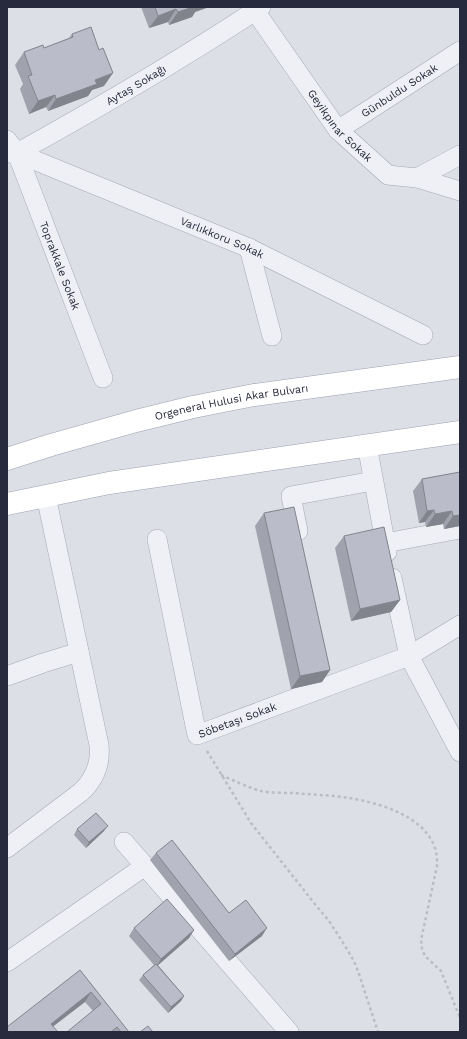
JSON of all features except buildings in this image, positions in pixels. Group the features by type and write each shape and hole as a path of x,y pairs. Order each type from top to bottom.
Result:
{"main road":[{"name":"Orgeneral Hulusi Akar Bulvarı","path":"7,459 136,421 193,407 254,395 460,367"},
{"path":"7,504 110,483 153,476 460,432"}],"street":[{"name":"Geyikpınar Sokak","path":"258,9 338,130 388,175 417,178 460,191"},
{"name":"Aytaş Sokağı","path":"10,149 133,87 258,9"},
{"name":"Günbuldu Sokak","path":"338,130 460,51"},
{"name":"Varlıkkoru Sokak","path":"10,149 249,248 422,335"},
{"name":"Toprakkale Sokak","path":"10,149 103,378"},
{"path":"417,178 460,155"},
{"path":"249,248 272,336"},
{"path":"367,445 385,542 409,656 460,752"},
{"path":"302,549 291,496 373,481"},
{"path":"7,848 81,792 96,772 99,759 99,745 46,496"},
{"path":"385,542 460,529"},
{"name":"Söbetaşı Sokak","path":"157,539 197,735 328,678 409,656 460,625"},
{"path":"7,676 79,652"},
{"path":"124,842 289,1032"},
{"path":"7,962 145,866"}],"path":[{"path":"197,735 251,823 329,921 342,941 354,961 378,1032"},
{"path":"221,775 262,791 348,797 368,801 400,813 423,829 435,848 437,866 421,944 425,956 441,971 460,1018"}]}
